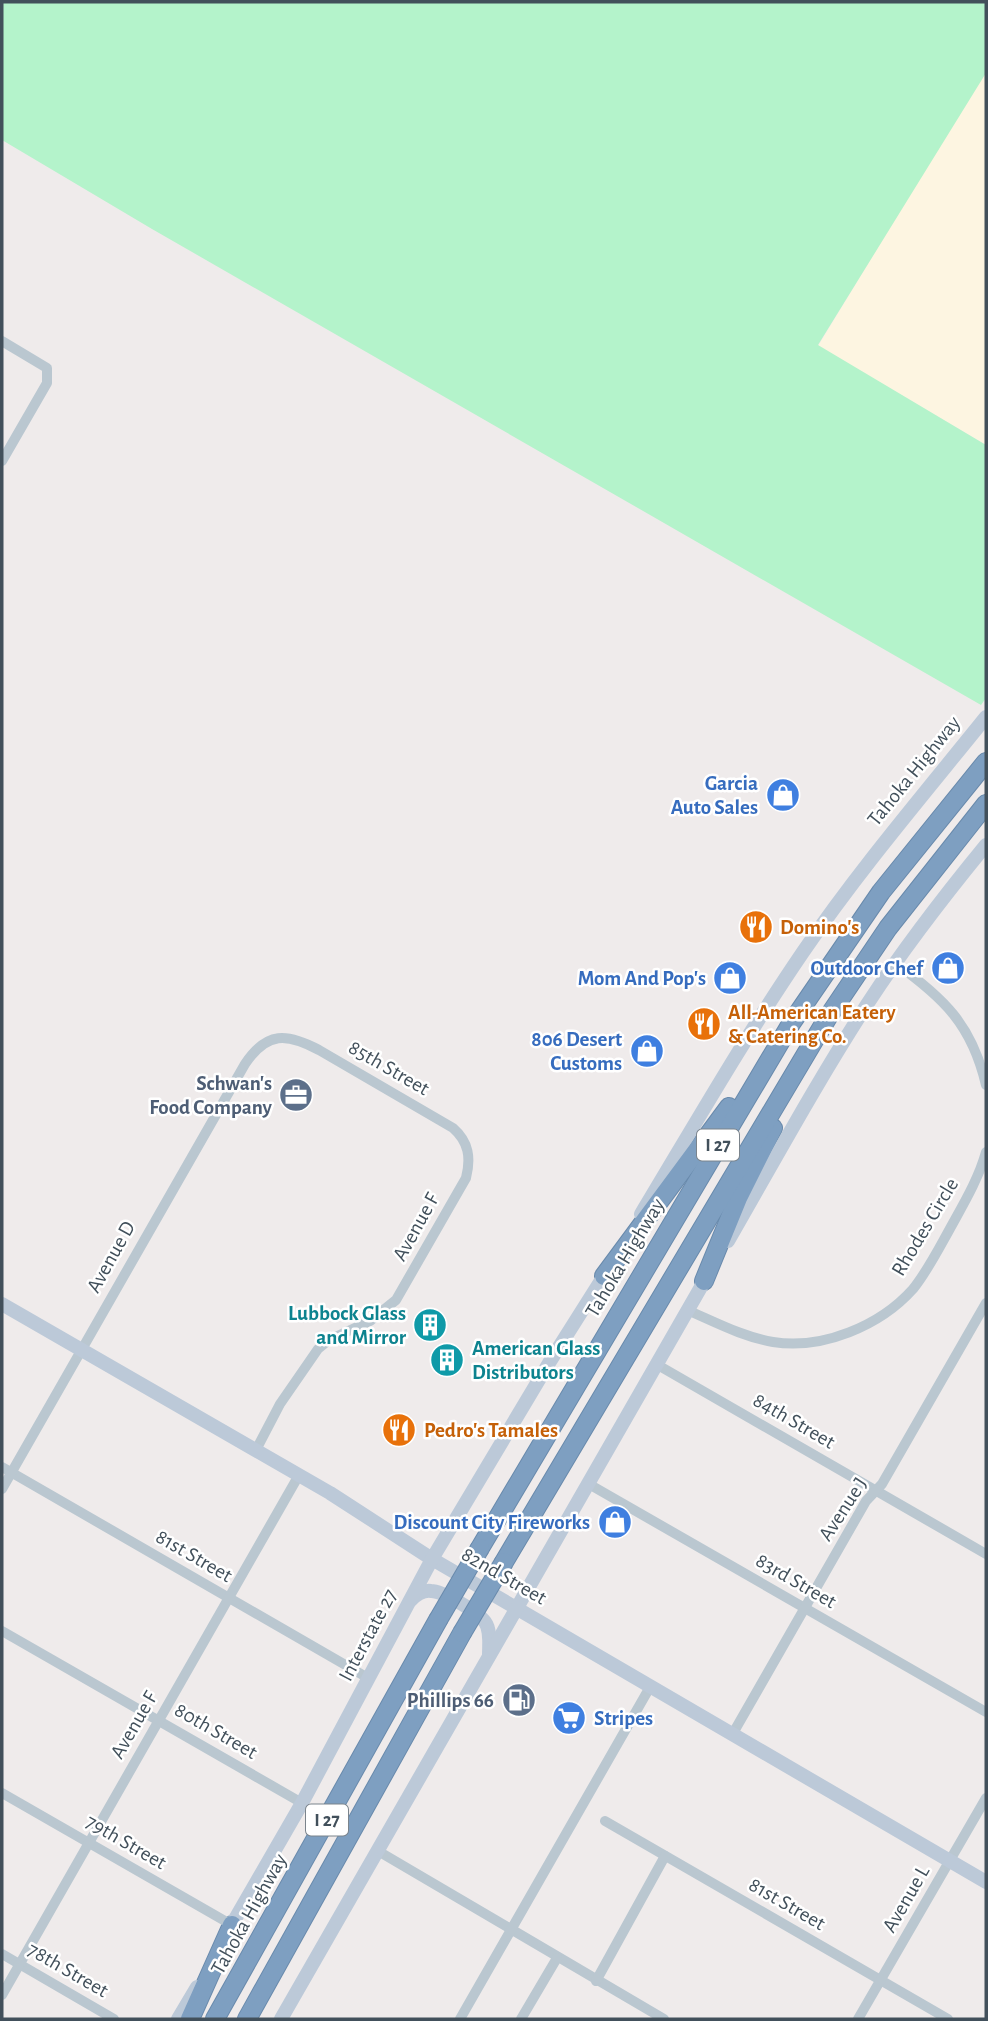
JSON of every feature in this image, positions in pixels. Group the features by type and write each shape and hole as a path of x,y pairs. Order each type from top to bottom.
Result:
{"highway":[{"name":"Tahoka Highway","path":"215,2019 480,1548 784,1035 881,892 986,762"},
{"name":"I 27","path":"247,2019 462,1633 810,1046 888,928 986,804"},
{"path":"604,1276 784,1035"},
{"path":"704,1281 738,1198 798,1077 810,1046"},
{"path":"190,2019 232,1925"}],"main road":[{"name":"Tahoka Highway","path":"604,1276 765,1009 804,951 909,812 986,717"},
{"path":"281,2019 802,1108 895,963 986,845"},
{"name":"Interstate 27","path":"178,2019 302,1803 432,1559 544,1370 604,1276"},
{"name":"82nd Street","path":"2,1304 299,1475 432,1559 986,1882"},
{"path":"408,1602 422,1592 436,1591 467,1608 487,1624 489,1656"}],"street":[{"path":"2,341 47,368 47,383 2,461"},
{"path":"895,963 954,1013 974,1047 986,1085"},
{"name":"85th Street","path":"259,1046 266,1041 284,1038 303,1042 391,1091 458,1133 468,1149 468,1171"},
{"name":"Avenue D","path":"2,1489 6,1470 82,1350 192,1154 245,1064 259,1046"},
{"name":"Rhodes Circle","path":"687,1310 741,1333 786,1343 822,1340 872,1321 901,1300 924,1273 972,1188 986,1152"},
{"name":"Avenue F","path":"256,1450 280,1404 317,1349 370,1321 396,1300 468,1171"},
{"name":"Avenue J","path":"732,1735 866,1501 882,1484 986,1303"},
{"name":"84th Street","path":"656,1364 986,1554"},
{"name":"81st Street","path":"6,1470 368,1678"},
{"name":"Avenue F","path":"2,1995 299,1475"},
{"name":"83rd Street","path":"587,1483 986,1712"},
{"name":"80th Street","path":"2,1630 302,1803"},
{"path":"460,2019 650,1687"},
{"name":"79th Street","path":"2,1793 232,1925"},
{"name":"Avenue L","path":"858,2019 986,1798"},
{"name":"81st Street","path":"606,1821 948,2019"},
{"path":"378,1851 664,2019"},
{"path":"596,1980 664,1856"},
{"name":"78th Street","path":"2,1954 114,2019"},
{"path":"521,2019 557,1958"}],"shaded area":[{"path":"986,69 986,445 818,346"}],"green space":[{"path":"2,2 986,2 986,73 818,345 986,445 986,698 981,705 152,229 2,140"}],"place":[{"name":"Garcia Auto Sales","path":"783,795"},
{"name":"Domino's","path":"756,927"},
{"name":"Outdoor Chef","path":"948,968"},
{"name":"Mom And Pop's","path":"730,978"},
{"name":"All-American Eatery & Catering Co.","path":"704,1024"},
{"name":"806 Desert Customs","path":"647,1051"},
{"name":"Schwan's Food Company","path":"296,1095"},
{"name":"Lubbock Glass and Mirror","path":"430,1325"},
{"name":"American Glass Distributors","path":"447,1360"},
{"name":"Pedro's Tamales","path":"399,1430"},
{"name":"Discount City Fireworks","path":"615,1522"},
{"name":"Phillips 66","path":"519,1700"},
{"name":"Stripes","path":"569,1718"}]}
